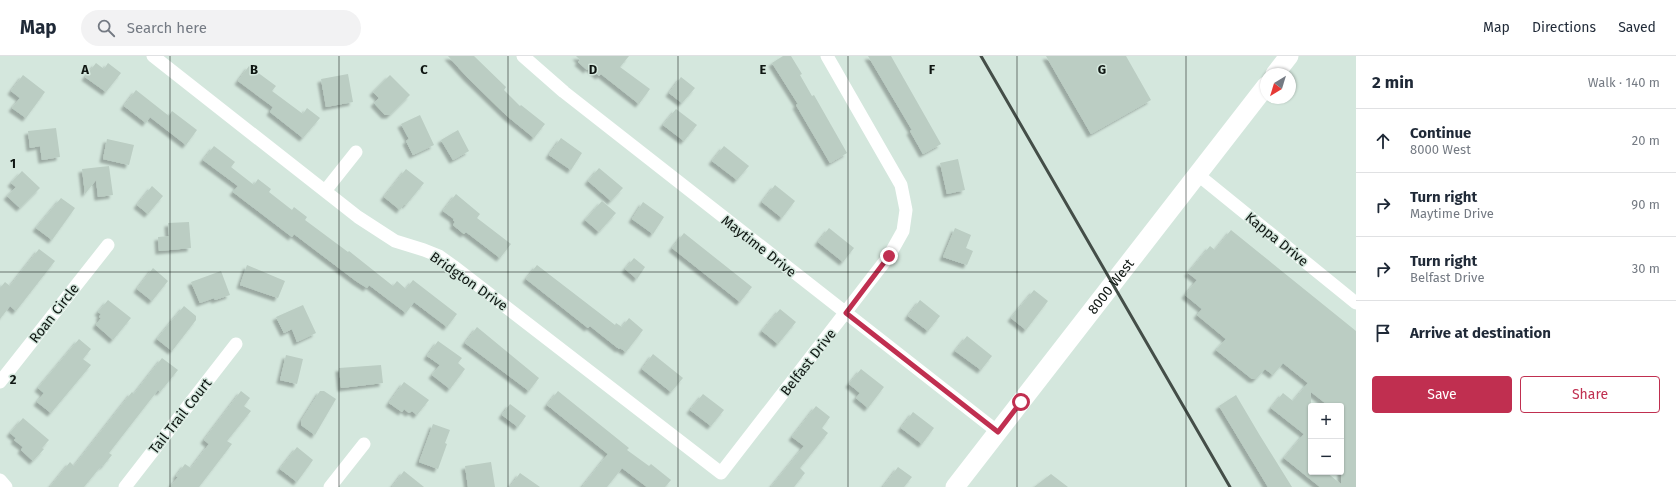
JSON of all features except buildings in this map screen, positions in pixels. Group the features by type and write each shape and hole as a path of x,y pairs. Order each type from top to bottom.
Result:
{"street":[{"name":"Maytime Drive","path":"523,56 570,97 998,432"},
{"name":"Belfast Drive","path":"721,473 889,256 903,231 906,210 901,185 827,56"},
{"path":"1280,68 1289,56"},
{"name":"Bridgton Drive","path":"157,57 358,217 395,241 439,256 721,473"},
{"name":"8000 West","path":"955,487 1260,94"},
{"path":"325,191 356,152"},
{"name":"Kappa Drive","path":"1197,174 1356,303"},
{"name":"Roan Circle","path":"0,382 108,245"},
{"name":"Tail Trail Court","path":"125,487 236,344"},
{"path":"330,487 364,444"},
{"path":"0,480 6,487"}],"railway":[{"path":"981,56 1230,487"}],"route":[{"path":"889,256 846,313 998,432 1021,402"}]}
